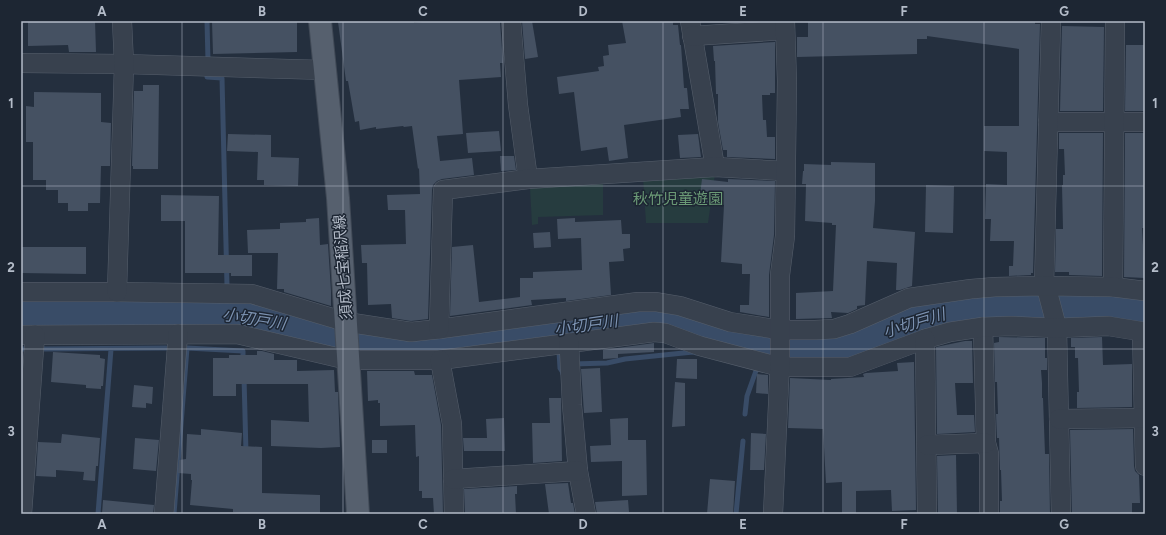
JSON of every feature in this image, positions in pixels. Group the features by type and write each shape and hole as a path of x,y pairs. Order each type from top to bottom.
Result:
{"main road":[{"name":"須成七宝稲沢線","path":"320,21 338,198 358,514"}],"street":[{"path":"118,292 124,64 122,21"},
{"path":"511,21 518,105 528,179"},
{"path":"1051,21 1046,287 1056,324 1061,514"},
{"path":"1113,287 1113,122 1115,21"},
{"path":"715,166 691,28 785,26 787,81 785,236 780,275 780,364 773,514"},
{"path":"21,62 325,70"},
{"path":"1048,122 1145,122"},
{"path":"439,329 443,190 528,179 715,166 785,171"},
{"path":"21,292 252,294 346,324 411,332 638,302 656,302 680,306 730,322 780,331 834,329 850,324 909,298 989,288 1113,287 1145,291"},
{"path":"22,514 28,335 237,334 348,356 440,360 654,332 666,333 700,346 780,364 850,367 925,339 950,332 983,327 1056,324 1108,326 1144,332 1145,466"},
{"path":"983,327 986,443 989,454 989,514"},
{"path":"164,514 178,334"},
{"path":"925,339 927,514"},
{"path":"569,342 572,405 578,471 586,514"},
{"path":"440,360 452,424 454,514"},
{"path":"1059,420 1144,418"},
{"path":"927,445 986,443"},
{"path":"453,479 578,471"}],"green space":[{"name":"秋竹児童遊園","path":"715,174 708,223 646,223 643,177"},
{"path":"603,183 603,215 538,217 538,224 532,225 530,188"}],"building":[{"path":"28,21 95,21 96,52 69,52 68,45 28,46"},
{"path":"212,21 297,21 297,52 213,54"},
{"path":"414,21 414,23 431,21 500,21 503,63 500,63 501,77 459,80 463,134 437,136 440,161 472,158 474,175 442,179 433,185 428,319 411,321 392,318 391,304 368,305 367,263 362,263 361,245 406,244 405,210 388,210 387,195 420,194 419,168 418,169 412,126 376,129 376,127 360,130 359,121 355,122 348,81 346,81 338,22"},
{"path":"522,21 532,21 538,57 525,59"},
{"path":"622,21 673,21 673,25 678,25 684,88 687,88 689,109 680,109 681,117 624,125 628,158 609,161 607,147 581,151 574,92 559,94 557,77 599,71 598,67 604,66 603,56 609,55 608,45 626,43"},
{"path":"808,21 1035,21 1035,24 1040,24 1033,273 1031,273 1031,275 1009,276 1009,266 1013,266 1014,241 990,241 991,219 985,219 986,184 1007,185 1007,152 984,151 984,126 1019,126 1019,49 927,36 927,39 917,39 917,54 797,57 797,37 808,37"},
{"path":"1062,26 1104,27 1103,111 1060,111"},
{"path":"775,42 775,93 770,93 770,95 762,95 763,120 766,120 767,137 775,137 775,159 727,157 727,150 723,150 718,122 718,94 716,94 713,46"},
{"path":"1126,45 1145,45 1145,111 1125,111"},
{"path":"143,85 159,85 158,169 133,169 132,166 134,91 143,91"},
{"path":"34,92 101,93 101,122 111,123 110,166 101,166 100,203 88,203 88,211 68,211 68,203 58,203 58,190 46,190 46,180 33,180 33,142 26,142 26,106 34,107"},
{"path":"499,131 501,151 468,153 466,133"},
{"path":"1059,133 1103,133 1102,276 1069,275 1069,272 1055,272 1056,229 1063,229 1062,185 1063,175 1065,175 1064,149 1059,149"},
{"path":"1125,133 1144,133 1145,228 1142,228 1145,278 1124,277"},
{"path":"228,134 271,135 271,157 299,158 298,186 264,185 264,180 257,180 258,152 227,151"},
{"path":"698,134 701,157 680,158 678,135"},
{"path":"500,156 514,156 516,170 501,171"},
{"path":"831,162 875,163 873,228 915,232 912,286 896,290 897,263 867,261 865,305 857,306 857,309 848,313 831,312 832,318 796,319 796,293 833,291 836,225 832,225 832,223 805,221 806,184 802,184 804,164 831,165"},
{"path":"702,179 728,182 728,179 775,181 774,235 769,275 769,317 740,312 740,305 749,305 750,274 742,274 742,264 721,262 724,205 699,202"},
{"path":"926,185 954,186 953,233 925,232"},
{"path":"161,195 219,196 218,255 252,255 252,276 231,276 231,273 185,273 185,221 161,221"},
{"path":"319,218 320,245 328,244 331,306 284,292 284,289 277,289 278,253 248,253 247,230 280,229 280,223 306,222 306,219"},
{"path":"575,218 575,222 621,220 622,234 630,234 630,248 623,249 624,261 609,262 611,295 566,301 566,298 531,300 532,305 450,316 452,247 473,245 479,302 520,297 520,278 533,278 533,272 582,270 581,238 558,239 557,219"},
{"path":"550,232 551,247 534,248 533,233"},
{"path":"22,247 86,247 86,274 21,273"},
{"path":"999,337 1045,338 1045,358 1047,358 1047,370 1041,370 1045,454 1049,454 1050,514 1000,514 1000,501 1002,501 1001,470 999,438 997,438 997,382 995,382 994,343 999,342"},
{"path":"1102,337 1103,365 1132,364 1132,407 1077,408 1077,392 1079,392 1078,358 1075,358 1075,347 1071,347 1071,338"},
{"path":"972,341 973,383 955,383 957,415 974,415 975,432 937,434 936,347"},
{"path":"654,343 654,352 618,354 618,358 603,359 603,350"},
{"path":"257,351 274,354 274,360 297,360 297,371 334,370 335,392 338,392 340,447 321,448 271,446 271,420 309,422 308,384 236,384 236,396 213,396 213,358 229,358 229,355 257,355"},
{"path":"53,352 100,355 100,358 105,359 103,386 101,386 101,389 86,388 86,385 51,382"},
{"path":"677,359 697,359 697,379 676,378"},
{"path":"914,362 916,510 892,511 891,490 856,491 856,514 842,514 842,482 826,483 823,429 788,428 790,378 831,380 864,377 863,374 866,373 898,371 897,363"},
{"path":"600,368 602,412 584,413 581,369"},
{"path":"367,371 414,371 415,375 432,375 441,425 443,514 434,514 433,498 422,498 422,491 419,491 419,456 416,457 415,425 380,426 380,403 378,403 378,400 368,401"},
{"path":"757,374 768,375 768,394 756,393"},
{"path":"675,382 685,383 685,426 672,427"},
{"path":"134,385 153,387 152,404 146,403 146,408 132,407"},
{"path":"549,398 561,398 562,461 533,463 532,423 550,423"},
{"path":"504,418 505,451 464,451 463,438 487,438 486,419"},
{"path":"628,418 628,440 646,440 647,495 622,496 622,461 591,462 590,446 611,445 610,419"},
{"path":"201,429 242,433 241,446 262,447 262,493 320,495 320,514 256,514 233,512 233,509 190,505 191,474 178,473 179,460 186,459 187,434 201,435"},
{"path":"1133,429 1134,466 1135,471 1139,475 1140,503 1132,503 1132,514 1072,514 1070,430"},
{"path":"751,433 766,434 764,470 750,470"},
{"path":"62,434 100,438 98,466 96,466 95,481 83,480 84,472 56,470 56,477 36,476 38,442 61,443"},
{"path":"135,438 159,440 156,471 133,469"},
{"path":"372,440 387,440 387,453 372,453"},
{"path":"956,455 957,514 938,514 937,456"},
{"path":"710,479 735,481 733,514 707,514"},
{"path":"568,483 571,503 573,503 575,514 549,514 545,484"},
{"path":"517,486 517,494 515,494 516,514 465,514 464,489"},
{"path":"103,500 154,505 153,514 102,514"},
{"path":"628,500 629,512 597,514 595,502"}],"waterway":[{"path":"207,21 208,61"},
{"path":"207,74 207,77 222,78 227,286"},
{"name":"小切戸川","path":"21,313 235,313 273,319 324,334 388,346 438,346 638,317 672,320 767,345 824,348 857,342 903,324 942,313 991,307 1032,308 1074,305 1114,306 1145,311"},
{"path":"560,328 561,339"},
{"path":"42,349 166,348"},
{"path":"174,514 187,348 243,351 243,361"},
{"path":"98,514 111,349"},
{"path":"560,349 560,368 563,374"},
{"path":"573,364 607,363 625,359 693,352 696,353"},
{"path":"745,414 747,396 757,368"},
{"path":"244,377 246,453"},
{"path":"736,514 743,441"}]}
